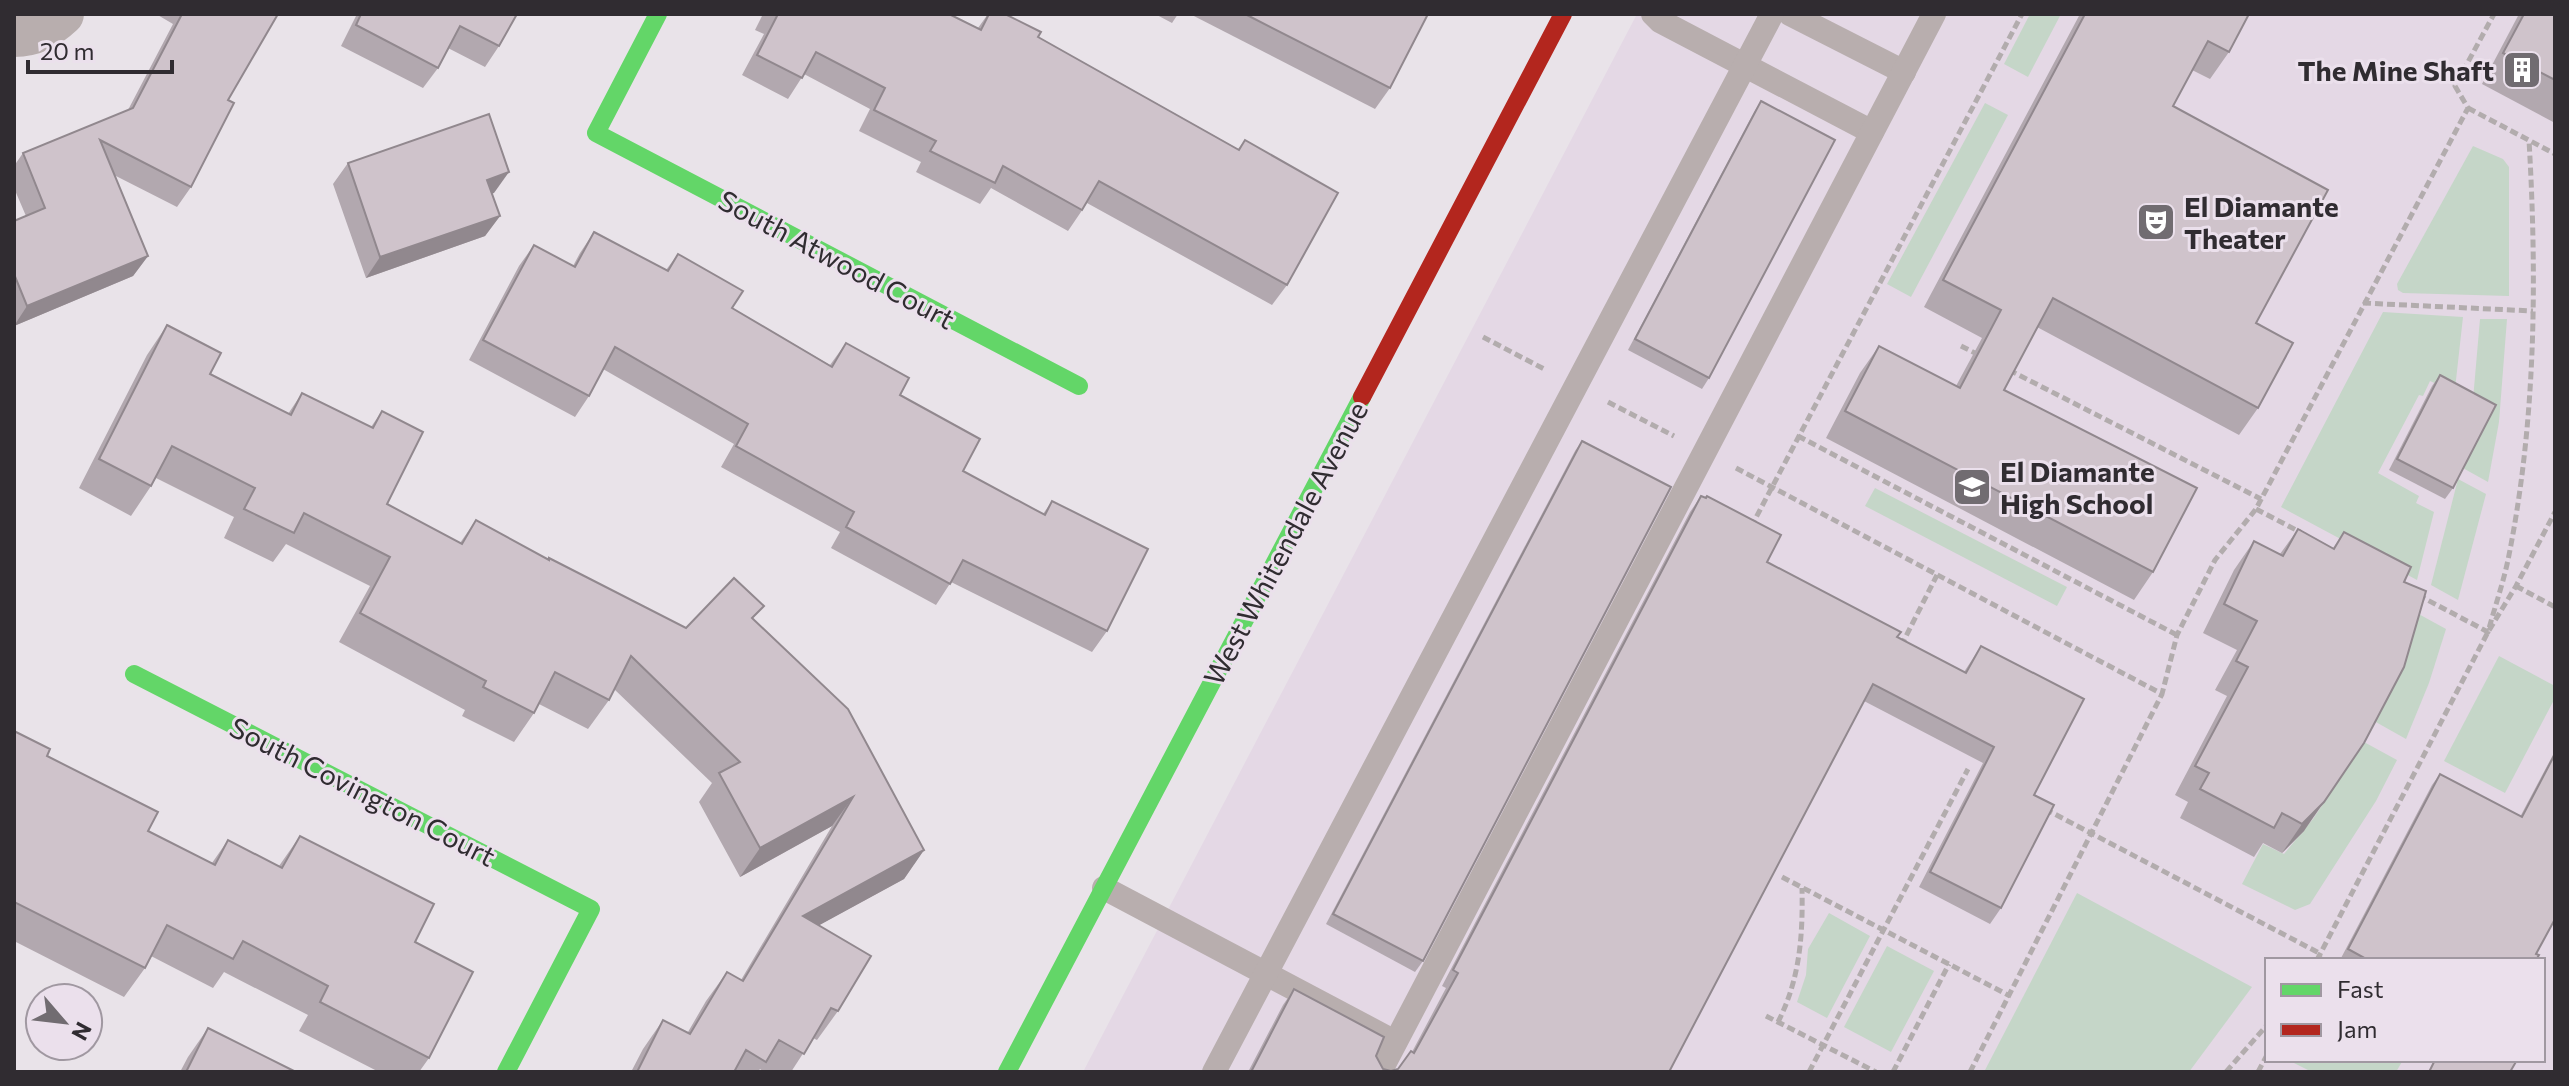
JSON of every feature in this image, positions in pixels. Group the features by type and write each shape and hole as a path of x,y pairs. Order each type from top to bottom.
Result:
{"street":[{"path":"18,35 49,26 62,14"},
{"name":"South Atwood Court","path":"658,14 596,133 1079,386"},
{"name":"West Whitendale Avenue","path":"1007,1072 1563,14"},
{"name":"South Covington Court","path":"134,674 591,909 506,1072"}],"lane":[{"path":"1653,14 1660,21 1872,132"},
{"path":"1214,1072 1772,14"},
{"path":"1790,14 1904,72"},
{"path":"1380,1072 1934,14"},
{"path":"1104,888 1395,1042"}],"path":[{"path":"1749,532 2022,14"},
{"path":"2482,14 2493,16 2455,86 2468,108 2555,154"},
{"path":"1970,1072 2162,694 2177,635 2215,560 2256,509 2468,108"},
{"path":"2488,632 2509,556 2528,427 2533,311 2529,140"},
{"path":"2363,303 2533,311"},
{"path":"1961,346 1989,360"},
{"path":"2002,367 2261,499"},
{"path":"1798,436 2177,635"},
{"path":"1704,452 2162,694"},
{"path":"2256,509 2310,538"},
{"path":"2039,806 2318,958 2488,632 2555,512"},
{"path":"1899,650 1937,575"},
{"path":"2516,586 2555,607"},
{"path":"2406,588 2488,632"},
{"path":"1809,1072 1968,769"},
{"path":"1782,877 2010,996"},
{"path":"1778,1022 1795,983 1803,926 1802,888"},
{"path":"1893,1072 1949,964"},
{"path":"1766,1016 1876,1072"},
{"path":"2226,1072 2265,1027"}],"shaded area":[{"name":"El Diamante High School","path":"1637,14 2555,14 2555,1072 1083,1072"}],"green space":[{"path":"2030,14 2061,14 2028,77 2004,64"},
{"path":"1985,103 2008,115 1911,297 1887,284"},
{"path":"2473,146 2503,159 2509,167 2509,296 2403,293 2398,290 2397,284"},
{"path":"2383,312 2463,317 2455,389 2450,390 2430,381 2423,396 2419,395 2378,473 2419,496 2416,503 2434,512 2417,580 2281,507"},
{"path":"2480,319 2507,319 2499,422 2488,482 2461,467 2472,411"},
{"path":"2458,479 2486,494 2458,600 2431,585"},
{"path":"1875,488 2067,587 2057,606 1865,506"},
{"path":"2393,600 2446,629 2429,683 2406,739 2374,721"},
{"path":"2499,656 2555,686 2555,698 2505,793 2444,761"},
{"path":"2364,742 2397,760 2376,801 2310,904 2295,910 2242,884 2263,844 2284,854 2313,819"},
{"path":"2077,893 2252,987 2189,1072 1984,1072"},
{"path":"1829,913 1870,936 1827,1018 1797,1002 1806,975 1808,949"},
{"path":"1887,946 1934,971 1891,1052 1844,1027"},
{"path":"2292,1062 2402,1062 2396,1072 2312,1072"}],"building":[{"path":"182,14 278,14 228,100 234,103 191,187 100,140 148,256 27,306 14,274 14,221 45,208 23,153 133,108"},
{"path":"361,14 517,14 499,46 460,26 438,68 356,25"},
{"path":"778,14 949,14 981,30 989,14 1005,14 1041,32 1038,37 1239,150 1245,140 1338,193 1287,285 1099,181 1082,210 1003,166 995,183 930,151 936,141 874,110 885,88 816,52 802,78 757,55"},
{"path":"1245,14 1428,14 1390,88"},
{"path":"2085,14 2249,14 2229,52 2208,41 2173,106 2328,190 2256,323 2293,343 2258,408 2053,298 2004,390 2197,488 2153,572 1845,411 1879,346 1960,388 2001,310 1943,280"},
{"path":"2524,14 2555,14 2555,80 2503,53"},
{"path":"1761,101 1835,140 1709,378 1635,339"},
{"path":"489,114 509,172 487,180 500,216 380,257 348,163"},
{"path":"594,232 668,271 678,254 743,291 732,308 832,367 846,343 909,378 900,395 980,439 963,471 1045,515 1052,501 1148,549 1107,631 963,560 950,584 846,527 854,512 736,446 748,424 615,347 589,396 483,340 534,245 575,267"},
{"path":"167,325 221,353 210,374 291,415 302,393 373,428 382,411 423,432 387,504 462,544 476,520 686,628 734,578 764,606 752,618 848,709 924,850 803,916 871,956 838,1011 831,1008 804,1054 779,1040 766,1062 746,1050 734,1072 637,1072 663,1020 690,1034 727,972 743,981 853,797 760,848 719,773 740,762 631,656 609,700 555,672 534,713 483,687 486,681 360,613 390,557 304,513 294,533 244,509 255,488 172,446 151,486 99,459"},
{"path":"2440,375 2496,405 2453,488 2397,459"},
{"path":"1582,441 1671,487 1423,961 1333,914"},
{"path":"1701,496 1707,496 1781,535 1767,562 1901,632 1897,637 1966,673 1981,646 2084,699 2034,795 2054,805 2001,908 1930,872 1994,747 1873,684 1669,1072 1251,1072 1294,989 1384,1037 1376,1056 1383,1069 1398,1069 1411,1051 1414,1053 1458,973 1453,970"},
{"path":"2298,529 2334,549 2344,532 2411,567 2404,582 2426,591 2404,667 2364,743 2324,802 2302,824 2282,813 2274,828 2200,789 2209,773 2195,766 2248,667 2236,661 2257,621 2224,604 2254,541 2283,556"},
{"path":"14,731 50,749 47,756 158,812 148,831 215,865 228,840 282,868 300,836 434,904 415,942 473,972 429,1058 320,1002 328,986 243,941 233,959 167,925 145,968 14,902"},
{"path":"2555,754 2555,919 2536,954 2539,955 2537,958 2364,958 2348,949 2440,774 2522,817"},
{"path":"208,1028 296,1072 186,1072"},
{"path":"2434,1062 2516,1062 2510,1072 2429,1072"}],"traffic: fast":[{"path":"658,14 596,133 1079,386"},
{"path":"1007,1072 1362,397"},
{"path":"134,674 591,909 506,1072"}],"traffic: jam":[{"path":"1362,397 1563,14"}],"place":[{"name":"The Mine Shaft","path":"2522,70"},
{"name":"El Diamante Theater","path":"2156,222"},
{"name":"El Diamante High School","path":"1972,487"}]}
